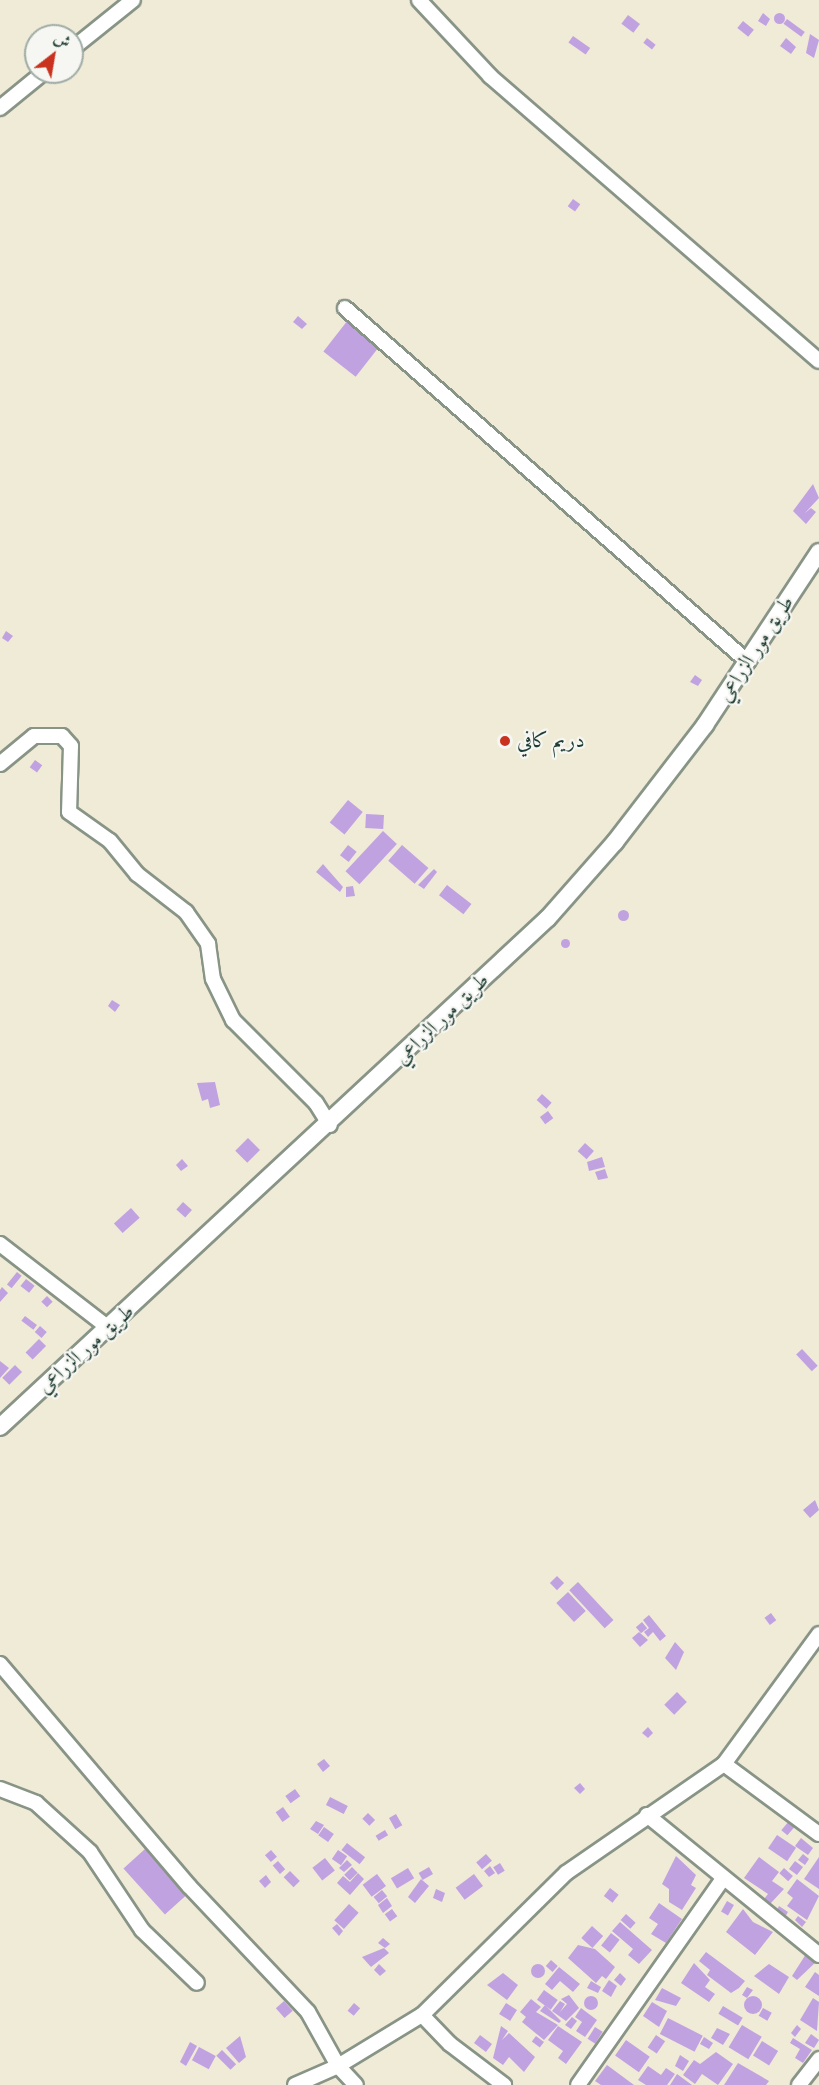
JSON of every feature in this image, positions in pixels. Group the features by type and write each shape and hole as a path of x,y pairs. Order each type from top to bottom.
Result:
{"street":[{"path":"84,39 133,0"},
{"path":"419,0 490,76 819,361"},
{"path":"0,108 29,84"},
{"path":"345,308 748,662"},
{"name":"طريق مور الزراعي","path":"0,1427 110,1329 330,1125 548,918 667,777 748,662 819,552"},
{"path":"0,764 34,736 62,736 71,746 69,812 110,841 137,874 186,912 208,944 213,979 233,1020 316,1103 330,1125"},
{"path":"0,1244 110,1329"},
{"path":"295,2085 338,2067 423,2015 525,1907 647,1815 724,1764 819,1634"},
{"path":"0,1664 189,1886 308,2012 338,2067 356,2085"},
{"path":"724,1764 819,1834"},
{"path":"0,1789 36,1803 90,1852 142,1930 197,1983"},
{"path":"647,1815 819,1955"},
{"path":"578,2085 723,1879"},
{"path":"423,2015 450,2044 504,2085"},
{"path":"799,2085 819,2059"}],"building":[{"path":"763,13 770,19 766,26 758,21"},
{"path":"779,13 783,14 783,22 779,23 775,22 774,18 775,14"},
{"path":"628,15 640,24 633,33 621,24"},
{"path":"787,19 805,32 801,37 783,24"},
{"path":"743,21 754,30 748,37 737,28"},
{"path":"810,34 819,40 814,58 806,53"},
{"path":"573,36 590,48 586,55 568,43"},
{"path":"647,38 656,45 652,50 643,43"},
{"path":"786,38 796,47 791,54 780,46"},
{"path":"573,199 580,204 575,212 568,206"},
{"path":"298,316 307,324 302,329 293,322"},
{"path":"348,320 380,345 356,377 323,352"},
{"path":"813,484 819,498 805,513 811,508 816,512 806,524 793,511"},
{"path":"6,631 13,636 8,642 2,638"},
{"path":"695,675 702,680 698,686 690,682"},
{"path":"35,760 42,765 37,773 30,767"},
{"path":"348,800 363,812 345,834 330,823"},
{"path":"366,814 384,815 383,829 365,828"},
{"path":"383,831 397,844 359,884 345,871"},
{"path":"348,845 357,852 349,862 340,855"},
{"path":"402,845 428,868 415,884 388,861"},
{"path":"323,864 343,887 340,892 316,872"},
{"path":"434,869 437,872 424,889 418,885"},
{"path":"447,885 471,904 463,914 439,895"},
{"path":"353,886 355,896 346,897 346,887"},
{"path":"623,909 629,915 623,921 617,915"},
{"path":"565,939 569,943 565,947 561,943"},
{"path":"112,1000 120,1005 115,1012 108,1006"},
{"path":"215,1082 220,1105 210,1108 208,1099 202,1101 197,1083"},
{"path":"542,1094 552,1103 546,1109 537,1100"},
{"path":"548,1111 553,1118 545,1124 540,1117"},
{"path":"248,1138 260,1150 247,1163 235,1151"},
{"path":"585,1143 594,1151 587,1159 578,1151"},
{"path":"602,1157 605,1167 589,1171 587,1162"},
{"path":"182,1159 188,1166 181,1171 176,1165"},
{"path":"605,1169 608,1178 598,1180 595,1172"},
{"path":"183,1202 192,1210 185,1217 176,1209"},
{"path":"131,1208 140,1218 123,1233 114,1223"},
{"path":"17,1272 22,1276 12,1288 7,1284"},
{"path":"26,1279 35,1286 29,1293 20,1286"},
{"path":"2,1287 8,1293 0,1302 0,1290"},
{"path":"47,1296 53,1302 47,1307 41,1302"},
{"path":"25,1316 37,1325 33,1330 21,1321"},
{"path":"40,1326 47,1332 42,1338 35,1332"},
{"path":"39,1339 46,1346 33,1360 26,1352"},
{"path":"802,1349 818,1366 812,1371 796,1354"},
{"path":"0,1361 9,1368 0,1378"},
{"path":"15,1365 22,1372 9,1385 2,1378"},
{"path":"815,1500 819,1510 810,1518 803,1510"},
{"path":"557,1576 564,1583 557,1590 550,1583"},
{"path":"578,1582 613,1620 605,1628 569,1590"},
{"path":"568,1592 586,1611 574,1622 556,1603"},
{"path":"771,1613 776,1620 770,1625 765,1618"},
{"path":"649,1615 666,1636 660,1641 653,1632 648,1637 644,1632 649,1628 643,1620"},
{"path":"642,1622 647,1628 641,1633 636,1627"},
{"path":"639,1632 648,1640 640,1647 632,1638"},
{"path":"675,1642 684,1652 676,1670 665,1658"},
{"path":"677,1692 687,1702 674,1715 664,1705"},
{"path":"648,1727 653,1733 648,1738 642,1733"},
{"path":"324,1759 330,1766 323,1772 317,1764"},
{"path":"580,1783 585,1789 580,1794 574,1788"},
{"path":"295,1789 300,1796 291,1803 285,1796"},
{"path":"330,1797 348,1806 344,1814 326,1805"},
{"path":"283,1807 290,1817 283,1822 276,1812"},
{"path":"368,1813 375,1820 369,1826 362,1819"},
{"path":"396,1814 402,1825 395,1829 389,1818"},
{"path":"316,1821 324,1825 318,1834 310,1829"},
{"path":"789,1821 795,1826 787,1835 781,1830"},
{"path":"324,1827 334,1834 328,1842 318,1835"},
{"path":"385,1830 388,1835 379,1841 376,1836"},
{"path":"777,1835 796,1848 787,1861 768,1848"},
{"path":"801,1838 813,1848 808,1855 795,1846"},
{"path":"347,1843 365,1857 360,1864 341,1850"},
{"path":"145,1849 186,1895 165,1914 123,1868"},
{"path":"271,1850 277,1857 271,1862 265,1855"},
{"path":"338,1850 347,1856 341,1865 332,1859"},
{"path":"486,1854 492,1861 482,1869 476,1863"},
{"path":"803,1854 809,1859 805,1865 798,1860"},
{"path":"676,1856 696,1875 691,1885 696,1888 682,1910 669,1902 669,1889 662,1884"},
{"path":"759,1857 779,1872 772,1881 784,1889 770,1904 764,1899 768,1894 744,1878"},
{"path":"819,1857 819,1889 804,1879"},
{"path":"325,1858 335,1871 322,1880 312,1868"},
{"path":"347,1860 352,1865 344,1872 339,1868"},
{"path":"278,1861 285,1869 280,1874 273,1866"},
{"path":"795,1861 803,1867 797,1875 789,1869"},
{"path":"500,1863 505,1871 498,1875 493,1867"},
{"path":"490,1866 495,1873 489,1877 484,1871"},
{"path":"352,1867 358,1873 350,1880 344,1875"},
{"path":"429,1867 433,1874 423,1880 419,1873"},
{"path":"408,1868 414,1878 397,1889 391,1878"},
{"path":"784,1868 793,1876 788,1881 779,1873"},
{"path":"290,1871 300,1881 294,1887 284,1877"},
{"path":"358,1873 364,1879 350,1895 337,1883 343,1876 350,1882"},
{"path":"377,1874 386,1886 372,1897 363,1885"},
{"path":"474,1874 483,1886 465,1900 456,1888"},
{"path":"266,1875 271,1882 265,1888 259,1881"},
{"path":"421,1879 429,1886 415,1903 408,1897"},
{"path":"797,1879 819,1896 807,1920 787,1906 793,1898 787,1893"},
{"path":"610,1888 619,1895 613,1903 604,1896"},
{"path":"436,1889 445,1893 442,1902 433,1898"},
{"path":"382,1890 387,1896 379,1903 374,1897"},
{"path":"387,1898 392,1906 383,1913 378,1905"},
{"path":"727,1901 734,1905 728,1915 721,1911"},
{"path":"659,1903 682,1919 666,1943 651,1934 658,1924 649,1918"},
{"path":"349,1904 359,1913 344,1929 334,1920"},
{"path":"779,1906 788,1912 785,1917 776,1912"},
{"path":"392,1909 397,1916 390,1922 385,1914"},
{"path":"743,1909 753,1922 773,1932 755,1955 726,1932"},
{"path":"626,1914 636,1923 630,1929 621,1920"},
{"path":"798,1916 806,1922 802,1927 795,1920"},
{"path":"620,1922 652,1950 639,1964 628,1955 633,1949 612,1931"},
{"path":"337,1924 343,1931 339,1936 332,1928"},
{"path":"592,1926 603,1936 592,1948 581,1938"},
{"path":"611,1933 620,1940 610,1952 601,1946"},
{"path":"383,1938 390,1944 385,1948 378,1943"},
{"path":"578,1945 595,1949 615,1967 606,1979 602,1976 596,1983 568,1958"},
{"path":"384,1948 389,1953 371,1967 362,1957"},
{"path":"706,1952 745,1981 739,1988 731,1993 707,1975 710,1970 699,1961"},
{"path":"806,1954 817,1961 797,1980 792,1976"},
{"path":"551,1960 558,1966 553,1972 546,1966"},
{"path":"694,1963 710,1980 705,1987 715,1994 709,2002 681,1983"},
{"path":"379,1964 386,1971 380,1976 374,1970"},
{"path":"535,1964 541,1964 545,1971 541,1978 535,1978 531,1974 531,1968"},
{"path":"769,1964 789,1977 779,1994 754,1976"},
{"path":"559,1967 580,1984 573,1992 560,1981 552,1990 545,1984"},
{"path":"815,1972 819,1975 819,1996 805,1987"},
{"path":"503,1973 518,1985 507,2000 487,1985"},
{"path":"620,1973 626,1979 621,1986 614,1980"},
{"path":"609,1980 617,1986 611,1997 602,1991"},
{"path":"591,1981 601,1987 598,1993 587,1988"},
{"path":"747,1987 753,1990 747,1998 742,1995"},
{"path":"662,1988 681,1998 676,2006 655,2000"},
{"path":"544,1990 558,2000 551,2010 537,2000"},
{"path":"569,1995 579,2008 566,2021 552,2011 560,2001 565,2004 560,2012 567,2004 561,1999"},
{"path":"591,1996 596,1998 598,2003 596,2008 591,2010 586,2008 584,2003 586,1998"},
{"path":"753,1996 759,1999 762,2005 759,2011 753,2014 747,2011 744,2005 747,1999"},
{"path":"813,1998 819,2002 817,2031 800,2020"},
{"path":"531,1999 541,2007 536,2012 558,2025 544,2040 522,2022 526,2017 520,2012"},
{"path":"284,2001 293,2011 285,2018 276,2008"},
{"path":"652,2002 667,2011 659,2027 643,2016"},
{"path":"354,2003 360,2008 354,2016 348,2011"},
{"path":"506,2003 517,2010 510,2021 499,2014"},
{"path":"545,2005 561,2021 559,2023 540,2011"},
{"path":"723,2006 743,2018 738,2026 718,2014"},
{"path":"581,2008 597,2020 585,2037 576,2031 582,2022 575,2017"},
{"path":"763,2008 772,2013 767,2021 759,2016"},
{"path":"572,2017 577,2021 571,2029 565,2025"},
{"path":"668,2018 703,2036 695,2052 660,2034"},
{"path":"742,2025 762,2037 748,2059 729,2047"},
{"path":"797,2025 801,2029 795,2037 791,2033"},
{"path":"501,2026 508,2031 502,2040 509,2033 535,2057 524,2072 509,2057 503,2065 493,2058"},
{"path":"558,2026 582,2042 566,2064 558,2058 563,2051 548,2040"},
{"path":"595,2027 603,2032 595,2044 588,2039"},
{"path":"717,2028 730,2034 723,2045 711,2038"},
{"path":"811,2034 819,2040 814,2048 805,2043"},
{"path":"480,2035 492,2044 486,2052 474,2043"},
{"path":"656,2035 665,2041 657,2054 648,2047"},
{"path":"240,2036 246,2057 239,2063 226,2048"},
{"path":"536,2036 544,2042 540,2048 532,2042"},
{"path":"704,2037 713,2043 709,2049 700,2044"},
{"path":"793,2038 812,2050 803,2063 795,2058 800,2049 790,2043"},
{"path":"626,2040 650,2057 639,2072 615,2056"},
{"path":"762,2041 778,2051 769,2065 753,2055"},
{"path":"190,2042 197,2046 186,2066 180,2062"},
{"path":"199,2047 216,2056 209,2069 192,2060"},
{"path":"222,2050 236,2064 230,2070 216,2056"},
{"path":"716,2052 733,2064 718,2085 702,2074 695,2084 683,2075 694,2060 700,2064"},
{"path":"680,2055 689,2061 683,2071 675,2066"},
{"path":"738,2063 769,2081 766,2085 724,2085"},
{"path":"607,2065 634,2085 601,2085 595,2081"},
{"path":"648,2066 661,2075 666,2068 675,2074 667,2085 646,2085 638,2080"},
{"path":"677,2074 692,2085 670,2085"}],"place":[{"name":"دريم كافي","path":"505,741"}]}
